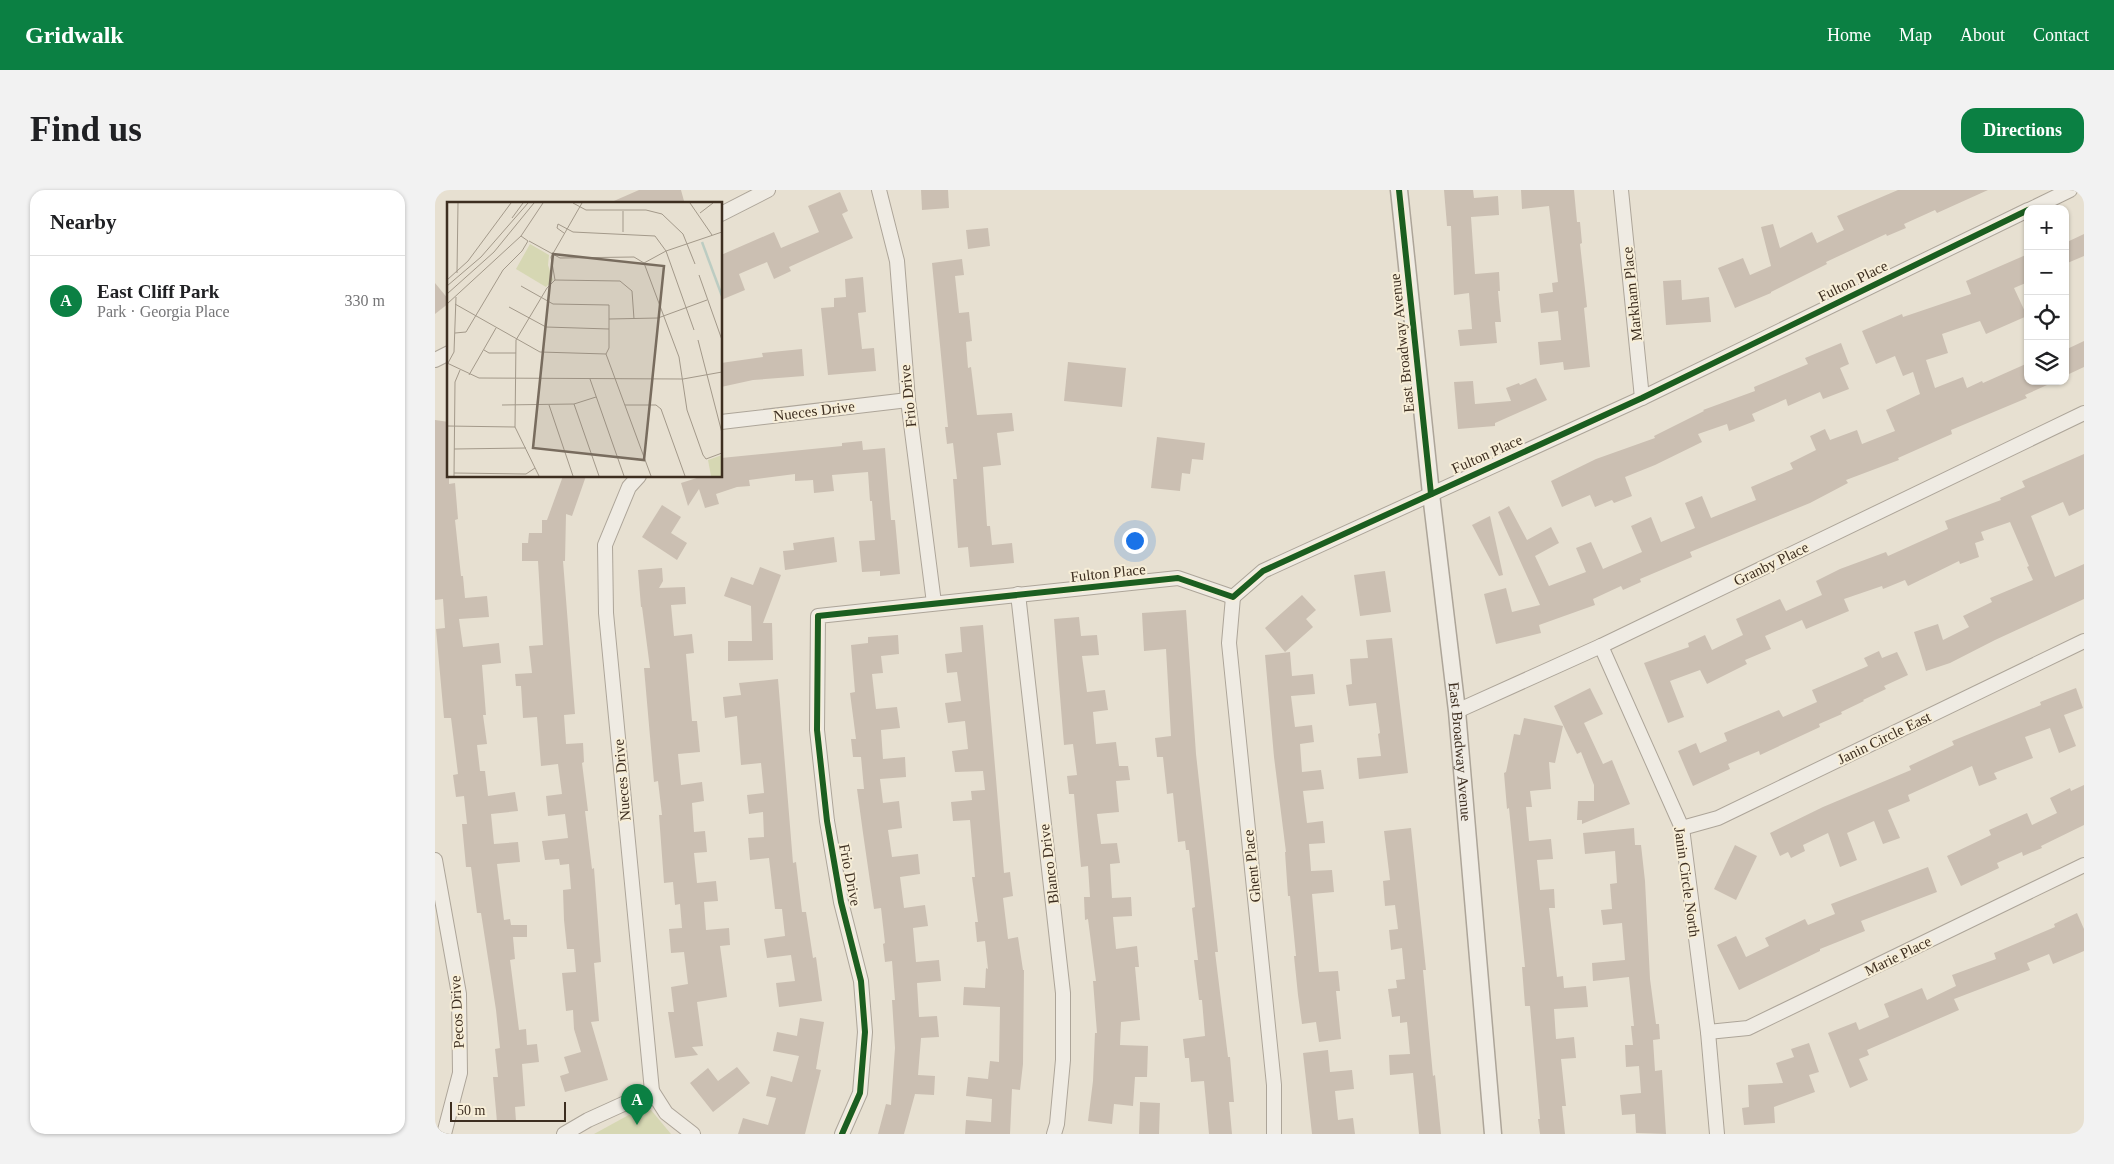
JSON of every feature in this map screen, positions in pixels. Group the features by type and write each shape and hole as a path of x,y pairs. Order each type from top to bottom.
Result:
{"street":[{"path":"723,213 768,190"},
{"name":"Frio Drive","path":"879,190 897,261 908,400 934,603"},
{"name":"East Broadway Avenue","path":"1399,190 1431,494 1457,711 1493,1134"},
{"name":"Markham Place","path":"1621,190 1643,398"},
{"name":"Fulton Place","path":"2039,205 2069,190"},
{"name":"Fulton Place","path":"817,616 1178,578 1233,597 1263,571 1643,398 2024,212"},
{"path":"435,360 447,354"},
{"name":"Nueces Drive","path":"723,422 908,400"},
{"name":"Granby Place","path":"1457,711 1601,646 2084,413"},
{"name":"Nueces Drive","path":"637,478 629,487 605,545 606,613 652,1091"},
{"name":"Blanco Drive","path":"1018,594 1063,992 1063,1060 1057,1124 1054,1134"},
{"name":"Ghent Place","path":"1233,597 1229,643 1274,1085 1274,1134"},
{"name":"Frio Drive","path":"817,616 817,730 827,821 841,902 861,980 865,1032 860,1093 842,1134"},
{"name":"Janin Circle East","path":"1681,828 1719,818 2084,641"},
{"name":"Janin Circle North","path":"1601,646 1681,828 1708,1032 1717,1134"},
{"name":"Pecos Drive","path":"435,860 459,994 460,1073 443,1134"},
{"name":"Marie Place","path":"1708,1032 1748,1028 2084,866"},
{"path":"564,1134 589,1120 652,1091 666,1113 693,1134"}],"green space":[{"path":"651,1110 671,1134 594,1134 636,1111"}],"building":[{"path":"639,190 681,190 684,201 681,202 612,202"},
{"path":"921,190 948,190 949,208 922,210"},
{"path":"1444,190 1473,190 1474,198 1498,196 1499,215 1471,217 1475,274 1499,272 1500,291 1498,291 1501,322 1495,322 1497,343 1460,346 1458,330 1472,329 1469,293 1454,295 1451,226 1447,226"},
{"path":"1521,190 1574,190 1577,222 1580,222 1582,243 1580,244 1587,307 1584,308 1590,367 1564,370 1563,362 1540,365 1538,342 1561,340 1558,311 1541,313 1539,294 1553,292 1552,283 1558,282 1549,206 1522,209"},
{"path":"1898,190 1988,190 1937,213 1935,210 1904,224 1906,228 1887,236 1886,234 1826,262 1827,264 1771,293 1735,308 1718,268 1743,258 1750,275 1771,266 1761,227 1773,224 1780,248 1812,232 1817,243 1844,230 1837,216"},
{"path":"840,192 848,211 842,214 853,238 789,267 791,271 774,279 767,262 739,274 745,290 723,299 723,254 774,232 781,248 819,232 808,206"},
{"path":"988,228 990,246 968,249 966,230"},
{"path":"2084,234 2084,256 2069,262 2069,250 2069,241"},
{"path":"2024,256 2024,284 2014,288 2024,310 2024,317 1986,334 1980,321 1942,334 1948,353 1926,360 1935,388 1963,377 1967,388 2024,365 2024,385 2047,385 2025,395 2027,398 1951,430 1952,434 1898,458 1899,460 1846,480 1848,483 1810,503 1690,552 1692,557 1640,579 1641,582 1623,590 1621,586 1593,599 1595,605 1539,625 1541,633 1496,644 1484,594 1506,588 1512,612 1540,605 1498,512 1509,506 1527,540 1551,527 1559,543 1535,556 1549,586 1586,572 1576,548 1591,542 1603,569 1642,552 1631,526 1651,517 1661,542 1695,528 1685,503 1702,496 1711,518 1756,500 1751,487 1793,469 1790,463 1816,450 1810,436 1825,429 1830,440 1857,430 1862,444 1895,431 1886,410 1920,394 1913,372 1903,376 1895,356 1876,364 1862,331 1902,314 1903,317 1971,294 1966,281"},
{"path":"962,259 964,275 955,276 959,313 969,312 972,341 966,342 968,368 971,367 977,415 1012,413 1014,431 997,433 1001,465 983,467 987,526 990,526 992,545 1012,543 1014,563 970,567 968,547 958,548 953,479 957,479 953,443 947,444 945,427 948,427 932,263"},
{"path":"863,277 866,312 858,313 862,349 874,348 876,371 828,375 821,308 834,307 834,298 846,297 845,279"},
{"path":"1681,280 1682,300 1709,297 1711,322 1666,325 1663,281"},
{"path":"435,283 447,298 447,305 435,314"},
{"path":"2084,341 2084,367 2069,374 2069,348"},
{"path":"1841,343 1849,364 1840,368 1849,389 1823,399 1820,392 1788,406 1786,399 1752,414 1755,421 1729,431 1727,424 1698,434 1702,442 1625,477 1632,496 1614,503 1612,500 1595,507 1590,495 1562,507 1551,481 1596,459 1655,438 1654,436 1703,410 1755,391 1754,387 1808,364 1805,358"},
{"path":"802,349 804,376 753,380 723,387 723,363 763,357 762,353"},
{"path":"1068,362 1126,368 1122,407 1064,401"},
{"path":"1536,378 1547,400 1495,423 1495,426 1458,429 1454,382 1473,381 1475,404 1511,401 1506,388 1519,383 1520,385"},
{"path":"435,420 447,422 447,478 449,478 449,484 455,483 458,519 455,520 465,598 487,596 489,617 459,619 463,647 499,643 501,663 482,665 486,715 483,715 487,744 477,745 480,771 485,771 488,796 515,792 518,811 491,814 494,844 518,842 520,862 497,864 504,920 510,919 511,925 527,925 527,937 513,937 515,959 510,960 519,1030 526,1029 527,1045 537,1044 539,1062 522,1064 525,1106 515,1107 516,1121 497,1122 493,1077 498,1077 495,1049 500,1048 496,1010 481,913 477,913 471,867 466,867 462,824 467,824 464,796 456,797 453,775 458,774 451,718 444,718 436,629 445,628 443,599 435,600"},
{"path":"1157,437 1205,443 1203,460 1192,459 1190,474 1182,473 1180,491 1151,488"},
{"path":"862,441 863,450 885,448 891,520 895,520 900,574 880,576 880,571 862,572 859,541 875,540 868,472 832,475 834,491 814,493 813,480 795,481 795,474 749,480 750,486 737,487 716,494 719,504 705,508 699,489 688,506 681,483 697,478 723,478 723,458 842,446 842,443"},
{"path":"2084,454 2084,509 2069,516 2063,502 2031,516 2055,577 2084,564 2084,599 1950,663 1926,671 1914,632 1938,624 1943,640 1969,627 1963,616 1992,602 1990,598 2033,580 2010,522 1981,532 1984,540 1975,543 1979,557 1960,564 1959,561 1908,586 1905,580 1883,589 1882,586 1844,599 1849,611 1806,629 1802,620 1765,636 1771,649 1745,660 1747,664 1707,684 1700,670 1670,681 1684,717 1668,723 1644,663 1689,647 1688,643 1705,635 1712,650 1743,635 1736,619 1780,599 1786,611 1822,595 1816,581 1840,569 1886,552 1888,556 1948,529 1945,521 2001,500 2000,498 2025,487 2022,481"},
{"path":"562,478 585,478 572,516 566,514 565,561 563,561 575,714 564,715 566,744 583,743 584,762 582,763 588,811 585,811 592,869 594,868 601,962 594,963 599,1021 591,1022 608,1080 565,1092 560,1076 569,1073 564,1057 581,1052 574,1029 573,1010 566,1011 562,973 576,972 574,949 567,949 564,920 563,890 571,889 569,864 560,865 559,859 545,860 542,841 568,838 565,814 548,816 546,796 562,794 558,764 541,766 537,717 523,718 521,686 516,686 515,674 532,673 529,646 543,645 538,561 522,561 522,543 528,543 529,533 542,533 542,520 547,520"},
{"path":"662,505 681,517 671,533 687,543 677,560 642,537"},
{"path":"1490,516 1503,575 1499,576 1472,525"},
{"path":"834,537 837,562 785,570 783,551 794,550 793,543"},
{"path":"760,567 781,575 763,623 772,623 773,660 728,661 728,641 752,641 751,606 724,596 731,577 753,585"},
{"path":"662,568 663,581 659,588 685,587 686,604 671,605 674,636 692,634 694,653 686,654 692,721 697,721 700,752 678,754 681,785 702,782 704,801 692,803 694,832 705,831 707,852 694,853 697,883 716,881 718,901 704,902 706,930 729,928 730,945 720,946 727,997 697,1002 703,1046 692,1047 698,1055 675,1058 668,1012 674,1012 671,987 688,984 684,952 671,953 669,929 682,928 680,904 675,905 673,882 664,883 659,815 662,815 658,781 654,782 644,668 650,668 641,607 638,570"},
{"path":"1385,571 1391,612 1360,616 1354,575"},
{"path":"1302,595 1316,610 1306,619 1313,627 1285,652 1265,628"},
{"path":"1186,610 1196,754 1218,952 1215,952 1228,1057 1230,1057 1234,1102 1229,1102 1232,1134 1209,1134 1204,1081 1191,1082 1189,1058 1185,1058 1183,1039 1205,1036 1202,1000 1199,1000 1194,960 1198,960 1192,908 1195,907 1189,850 1186,850 1185,841 1178,842 1173,793 1167,794 1163,757 1157,757 1155,738 1171,736 1166,649 1144,651 1142,613"},
{"path":"1079,617 1081,636 1097,635 1099,655 1082,656 1087,692 1105,690 1108,710 1093,712 1096,744 1116,742 1119,766 1128,766 1130,780 1116,781 1119,812 1097,814 1101,844 1117,843 1120,863 1110,864 1112,898 1131,897 1132,916 1113,917 1116,949 1137,946 1139,967 1135,967 1140,1020 1121,1022 1120,1045 1148,1046 1147,1077 1135,1077 1133,1106 1114,1104 1112,1124 1088,1121 1093,1081 1095,1033 1097,1033 1093,981 1096,981 1088,919 1085,920 1084,897 1090,897 1088,866 1081,867 1074,794 1069,794 1067,776 1077,775 1073,744 1064,745 1054,619"},
{"path":"983,625 1004,873 1010,872 1013,896 1003,898 1008,939 1018,937 1024,970 1023,1064 1020,1090 1012,1089 1010,1134 965,1134 966,1120 991,1122 992,1099 966,1096 968,1077 988,1079 990,1061 999,1062 1000,1007 963,1005 964,987 985,988 986,968 988,969 985,941 977,942 975,922 978,922 972,877 975,877 970,820 953,821 951,802 972,800 971,791 985,790 983,771 955,772 952,751 968,749 965,721 948,723 945,703 961,701 957,672 947,673 945,654 962,652 960,627"},
{"path":"898,635 899,654 881,656 883,673 872,674 876,709 897,707 900,728 881,730 883,759 905,757 906,777 880,779 883,803 899,801 902,828 888,830 892,857 918,854 920,874 900,877 904,908 925,905 928,926 913,928 916,962 939,960 941,981 917,983 919,1017 937,1016 939,1037 921,1038 918,1075 935,1076 934,1095 915,1094 904,1134 878,1134 886,1104 891,1105 895,1048 892,1000 895,1000 892,961 885,962 881,908 874,909 863,833 857,789 864,789 861,757 853,757 851,739 856,739 850,693 855,692 851,645 868,643 868,637"},
{"path":"1392,638 1408,773 1359,779 1357,758 1381,756 1378,734 1380,733 1376,703 1349,706 1346,685 1352,684 1350,659 1368,658 1366,640"},
{"path":"1879,651 1882,658 1897,652 1908,675 1884,686 1886,689 1841,712 1842,714 1819,724 1820,727 1760,755 1759,751 1728,764 1730,769 1693,786 1678,751 1696,743 1700,753 1727,741 1724,733 1779,710 1783,717 1817,702 1812,690 1868,666 1864,658"},
{"path":"1290,652 1292,676 1313,674 1315,694 1291,696 1295,727 1312,725 1314,742 1300,744 1302,772 1321,770 1324,789 1303,791 1307,823 1323,821 1325,843 1309,844 1311,871 1332,870 1334,892 1312,894 1319,972 1338,971 1340,991 1336,991 1341,1039 1319,1042 1316,1022 1302,1024 1265,655"},
{"path":"778,679 793,863 796,862 802,912 806,912 813,958 816,957 822,1001 779,1007 776,983 795,981 791,955 767,958 764,939 785,936 782,909 775,909 769,858 750,860 748,838 764,837 763,812 749,814 747,795 764,793 761,763 741,765 737,716 725,718 723,697 741,695 739,683"},
{"path":"1590,688 1603,714 1584,723 1603,764 1612,760 1630,804 1582,824 1582,820 1577,820 1578,801 1594,801 1594,785 1581,752 1577,754 1554,706"},
{"path":"2076,688 2083,708 2064,715 2076,746 2059,753 2050,728 2025,737 2033,758 1994,773 1997,779 1979,786 1972,766 1908,795 1910,801 1888,810 1900,838 1883,844 1874,821 1847,833 1857,860 1840,867 1828,833 1803,845 1805,851 1791,858 1788,852 1780,856 1770,833 1823,807 1911,770 1909,766 1954,745 1952,741 2041,705 2040,702"},
{"path":"1524,718 1563,726 1555,763 1549,762 1551,789 1530,791 1532,807 1526,807 1529,841 1551,839 1553,859 1537,860 1540,890 1554,889 1555,908 1549,908 1557,977 1563,976 1564,988 1586,986 1588,1007 1554,1009 1556,1039 1574,1037 1576,1058 1561,1059 1566,1106 1562,1106 1565,1134 1540,1134 1530,1006 1525,1006 1522,967 1525,967 1504,773 1506,772 1514,734 1520,735"},
{"path":"2084,785 2084,825 2041,846 2042,848 2023,856 2022,852 1997,863 1999,868 1961,886 1947,856 1991,835 1989,830 2027,813 2032,825 2057,813 2050,798 2070,788 2071,791"},
{"path":"1411,828 1426,970 1423,970 1433,1076 1435,1075 1441,1134 1419,1134 1413,1073 1390,1075 1389,1055 1410,1054 1407,1022 1400,1023 1400,1016 1392,1017 1388,989 1397,988 1396,980 1405,979 1402,948 1391,950 1389,930 1398,929 1395,905 1385,906 1383,881 1390,880 1384,831"},
{"path":"1634,828 1635,845 1641,845 1645,881 1650,979 1660,1039 1653,1040 1655,1071 1662,1070 1666,1134 1636,1133 1635,1114 1622,1115 1620,1095 1641,1093 1639,1066 1626,1067 1625,1045 1633,1045 1631,1026 1634,1026 1629,977 1593,981 1592,963 1625,960 1622,923 1603,925 1601,910 1612,909 1610,884 1617,883 1615,851 1585,854 1583,833"},
{"path":"1735,845 1757,856 1736,900 1714,889"},
{"path":"1928,867 1937,892 1861,921 1865,931 1820,949 1820,951 1739,990 1717,945 1736,936 1746,957 1769,946 1765,938 1805,919 1808,925 1835,914 1831,904"},
{"path":"2077,913 2084,929 2084,951 2053,964 2049,954 2027,963 2030,970 1954,999 1959,1010 1867,1050 1869,1055 1859,1059 1868,1080 1850,1088 1828,1033 1856,1022 1859,1030 1889,1017 1884,1004 1922,988 1927,1000 1956,986 1952,975 1996,959 1994,953 2055,927 2054,924"},
{"path":"800,1018 824,1022 816,1069 821,1070 805,1134 738,1134 743,1118 768,1125 776,1098 766,1096 771,1076 792,1082 799,1056 773,1051 777,1032 797,1036"},
{"path":"1809,1043 1819,1072 1809,1075 1815,1092 1774,1107 1775,1123 1744,1125 1742,1108 1749,1107 1748,1085 1783,1083 1776,1063 1794,1057 1791,1049"},
{"path":"1328,1050 1330,1072 1352,1070 1354,1089 1335,1091 1338,1120 1353,1118 1355,1134 1312,1134 1303,1053"},
{"path":"737,1067 750,1083 713,1112 690,1083 708,1068 718,1081"},
{"path":"1140,1102 1160,1103 1159,1134 1139,1134"}],"cycle path":[{"path":"1399,190 1431,494"},
{"path":"842,1134 860,1093 865,1032 861,981 841,902 827,821 817,730 818,616 1178,578 1233,597 1263,571 1642,398 2024,212"}],"place":[{"name":"East Cliff Park","path":"637,1125"}]}
